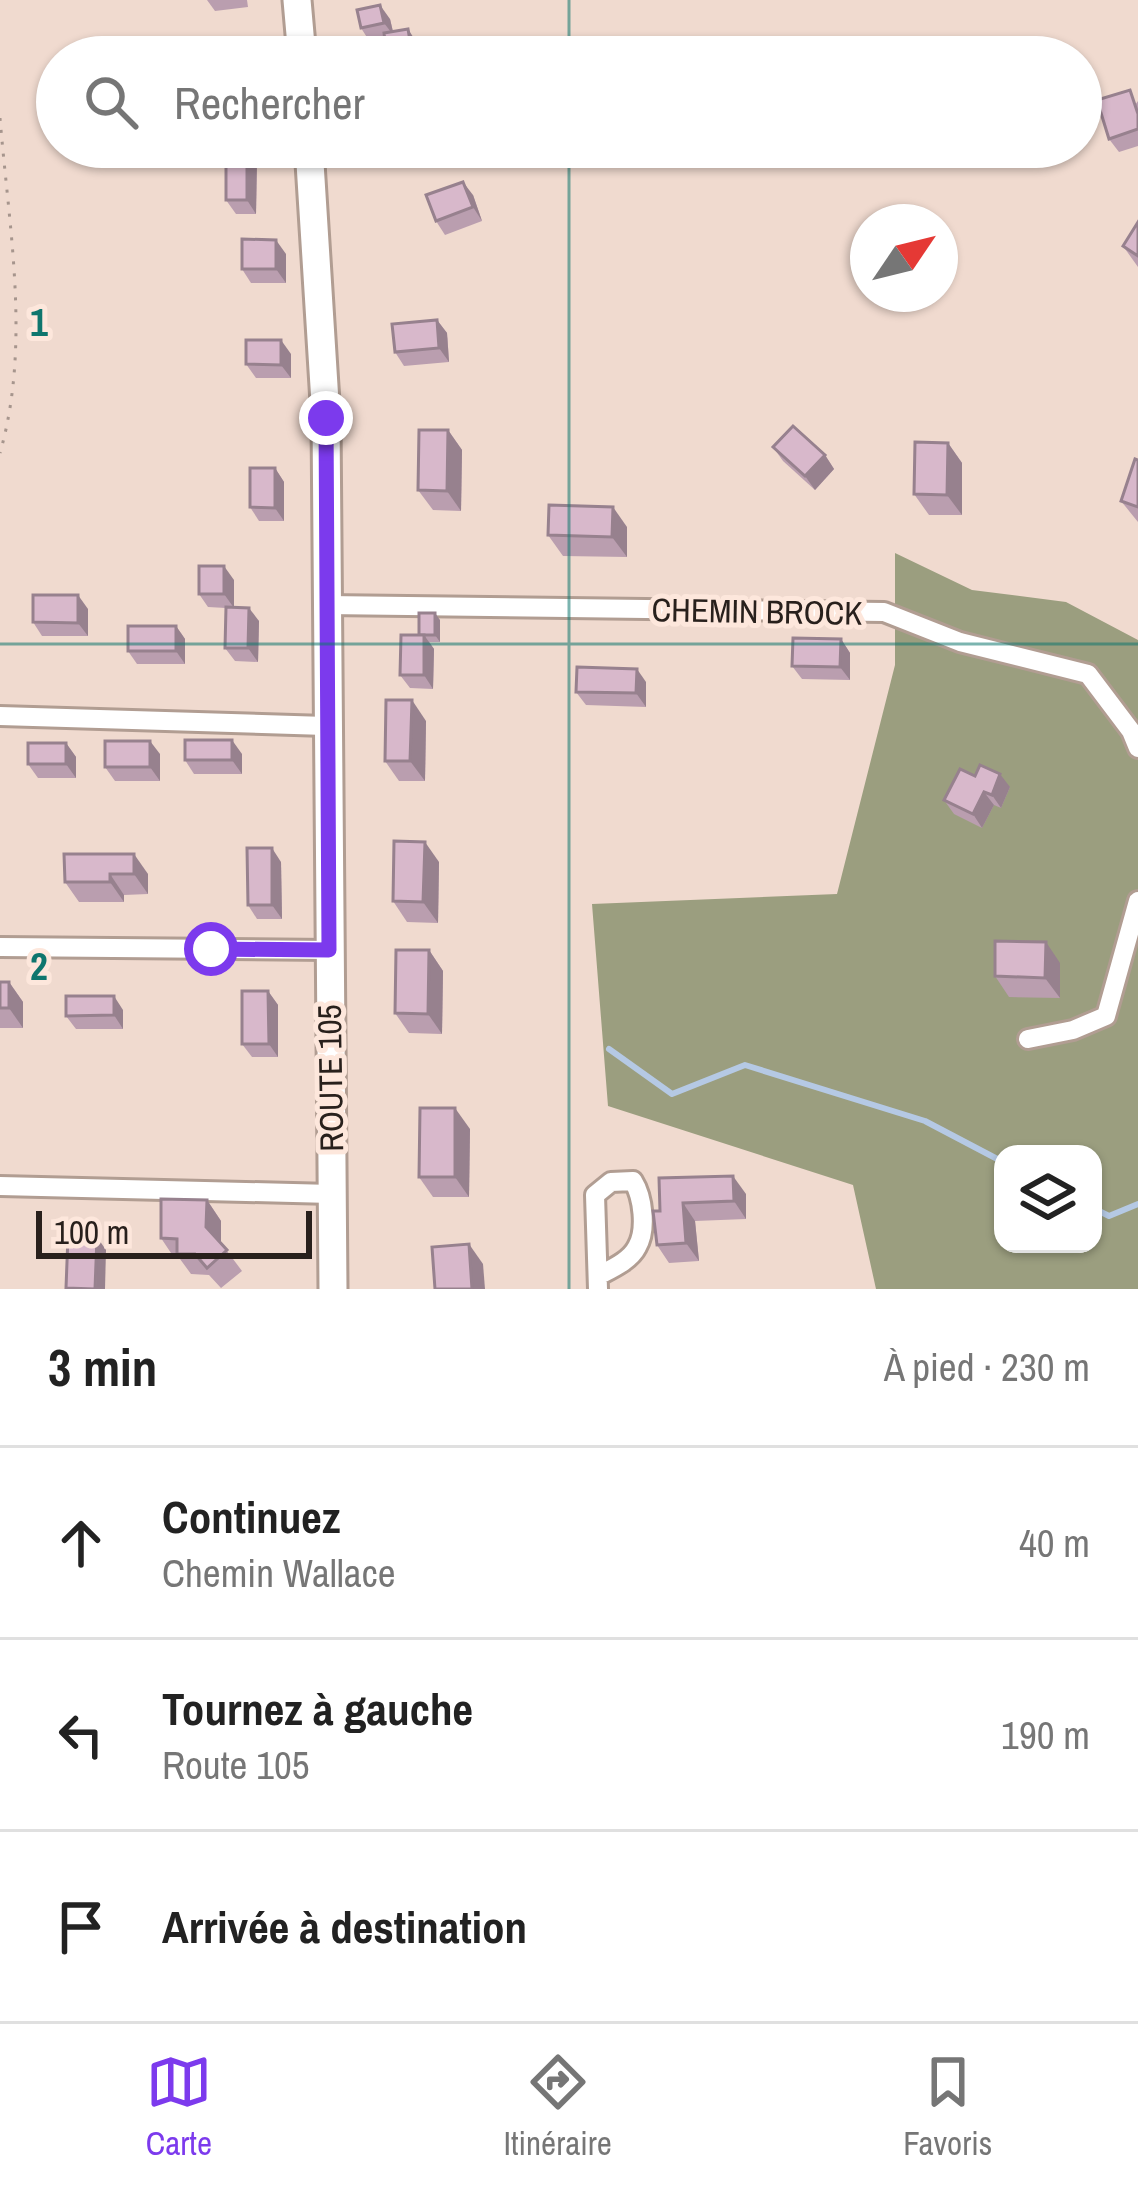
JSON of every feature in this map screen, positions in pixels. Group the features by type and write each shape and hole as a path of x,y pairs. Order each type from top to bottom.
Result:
{"main road":[{"path":"297,0 300,36"},
{"name":"ROUTE 105","path":"310,168 326,418 333,1289"}],"street":[{"name":"CHEMIN BROCK","path":"326,605 884,612 960,642 1088,674 1131,731 1138,748"},
{"path":"0,716 326,726"},
{"path":"1028,1039 1073,1030 1106,1016 1138,901"},
{"path":"0,947 329,950"},
{"path":"633,1181 642,1195 639,1246 598,1283 595,1195 611,1182 633,1181"},
{"path":"0,1186 332,1194"}],"path":[{"path":"0,118 17,335 10,417 0,454"}],"green space":[{"path":"895,553 972,590 1066,602 1138,640 1138,1289 876,1289 853,1185 608,1106 592,904 837,894 895,665"}],"building":[{"path":"380,5 384,23 361,28 357,10"},
{"path":"408,29 409,36 384,36"},
{"path":"1130,90 1138,129 1109,139 1102,98"},
{"path":"226,168 247,168 247,200 226,200"},
{"path":"463,182 473,207 436,221 426,195"},
{"path":"1138,222 1138,256 1123,246"},
{"path":"242,239 276,240 276,269 242,269"},
{"path":"437,320 439,348 395,352 392,324"},
{"path":"246,340 281,340 281,365 246,364"},
{"path":"793,426 825,455 805,476 773,447"},
{"path":"419,430 448,430 447,491 418,490"},
{"path":"915,442 948,443 947,495 914,494"},
{"path":"1138,460 1138,507 1121,501"},
{"path":"250,468 275,468 275,508 250,507"},
{"path":"549,505 613,507 612,537 548,535"},
{"path":"199,566 224,566 224,594 199,594"},
{"path":"33,595 78,595 78,623 33,622"},
{"path":"226,607 249,608 248,648 225,648"},
{"path":"419,613 435,613 435,635 419,635"},
{"path":"128,626 176,626 176,651 128,651"},
{"path":"401,635 424,635 424,675 400,675"},
{"path":"793,638 841,639 840,667 792,666"},
{"path":"577,667 637,669 636,693 576,692"},
{"path":"386,700 412,700 410,761 385,761"},
{"path":"185,740 232,740 232,760 185,760"},
{"path":"105,741 150,741 150,767 105,767"},
{"path":"28,743 66,743 66,764 28,764"},
{"path":"980,765 1000,774 992,795 984,792 973,814 944,800 960,769 975,776"},
{"path":"394,841 425,842 423,902 393,901"},
{"path":"247,848 272,848 272,905 248,905"},
{"path":"64,854 134,854 134,874 110,874 110,882 65,882"},
{"path":"995,941 1046,942 1045,978 995,976"},
{"path":"396,950 429,950 428,1014 395,1013"},
{"path":"0,982 9,982 9,1008 0,1008"},
{"path":"242,991 268,991 269,1044 242,1044"},
{"path":"66,996 114,996 114,1015 66,1016"},
{"path":"420,1108 455,1108 455,1177 419,1177"},
{"path":"733,1176 734,1201 683,1203 686,1243 657,1245 653,1211 660,1211 659,1178"},
{"path":"161,1199 207,1200 206,1227 227,1250 207,1268 195,1254 177,1254 177,1239 161,1238"},
{"path":"68,1236 97,1237 95,1289 66,1288"},
{"path":"469,1244 472,1289 435,1289 432,1247"}],"waterway":[{"path":"609,1049 672,1094 745,1065 925,1121 994,1157"},
{"path":"1102,1212 1109,1216 1138,1204"}],"route":[{"path":"211,949 329,950 326,418"}]}
